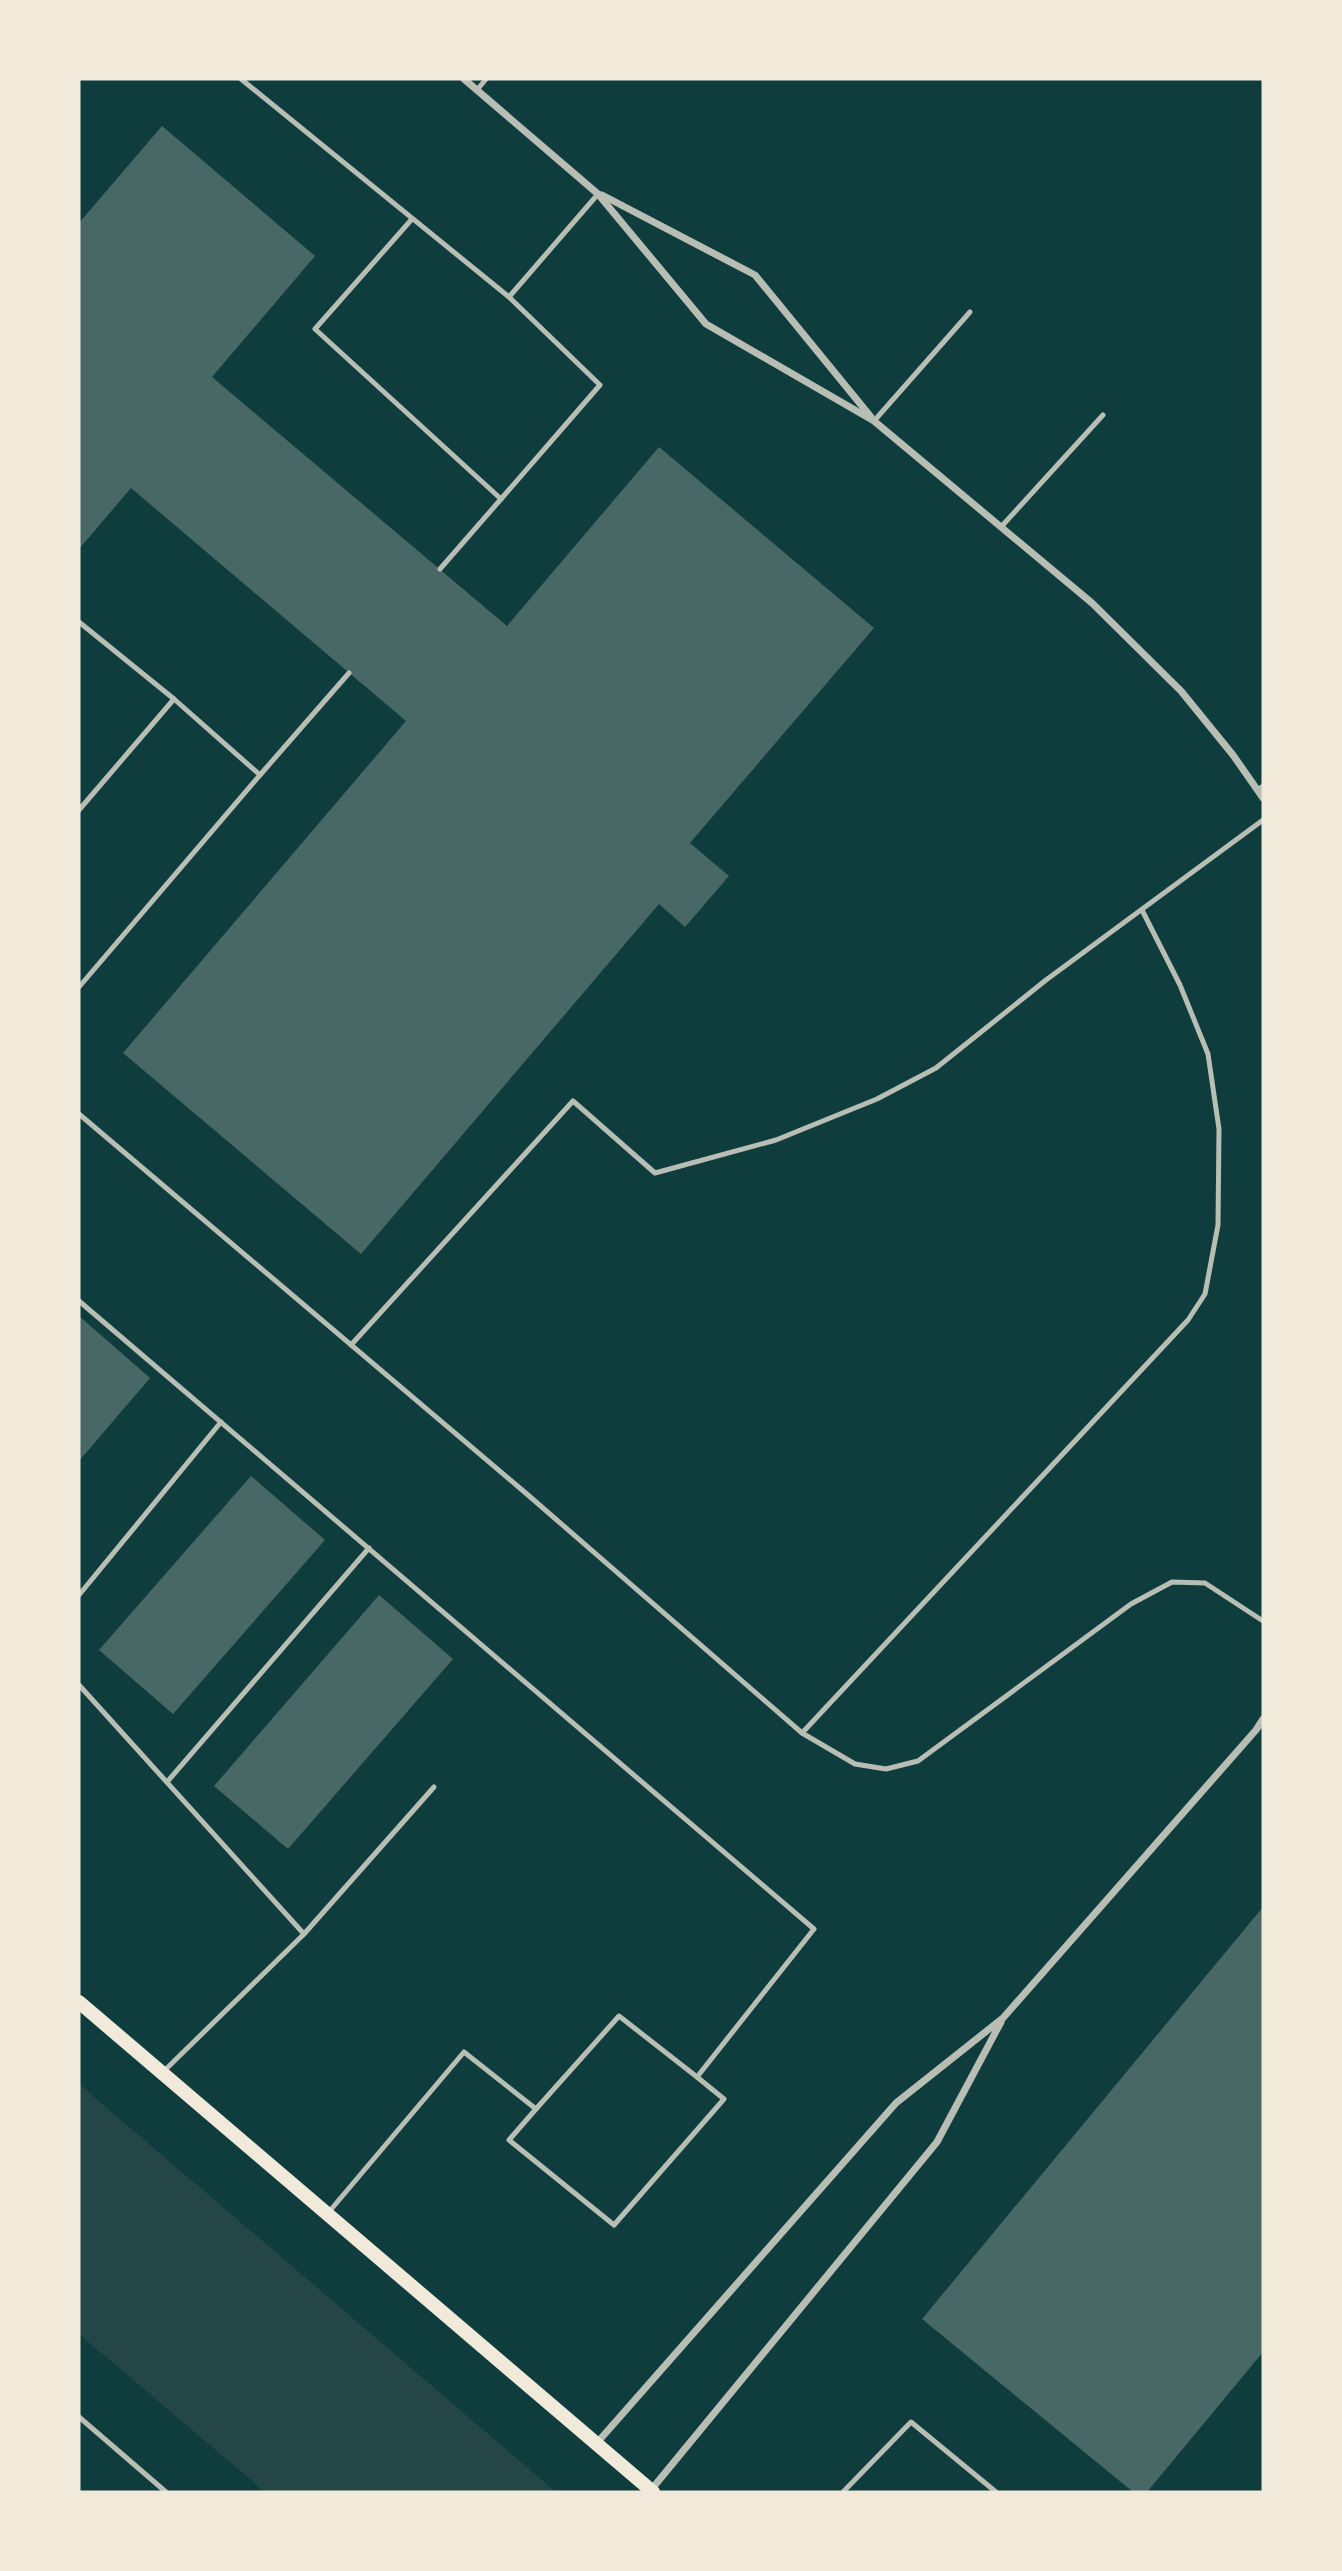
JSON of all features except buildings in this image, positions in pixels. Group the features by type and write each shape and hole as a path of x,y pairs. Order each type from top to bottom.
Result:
{"main road":[{"path":"79,2002 651,2491"}],"street":[{"path":"464,79 598,194 706,324 874,421 1092,603 1181,691 1260,788 1263,798"},
{"path":"598,194 755,275 874,421"},
{"path":"596,2444 896,2103 1003,2018 1263,1719"},
{"path":"651,2491 937,2142 1003,2018"}],"lane":[{"path":"241,79 509,297 600,385 440,569"},
{"path":"477,90 486,79"},
{"path":"509,297 598,194"},
{"path":"412,219 315,329 501,499"},
{"path":"874,421 970,312"},
{"path":"1001,527 1103,415"},
{"path":"79,622 174,699 260,775"},
{"path":"79,987 349,673"},
{"path":"79,810 174,699"},
{"path":"351,1345 573,1101 654,1173 776,1140 877,1099 936,1068 1046,980 1263,820"},
{"path":"802,1733 1188,1320 1205,1294 1218,1225 1219,1129 1208,1054 1180,985 1142,910"},
{"path":"79,1114 802,1733 855,1764 886,1769 918,1761 1131,1604 1171,1582 1205,1583 1263,1621"},
{"path":"79,1301 814,1929 696,2077"},
{"path":"79,1595 221,1422"},
{"path":"167,1782 369,1548"},
{"path":"79,1685 304,1934"},
{"path":"162,2073 304,1934 434,1787"},
{"path":"619,2016 696,2077 724,2099 614,2225 509,2140 619,2016"},
{"path":"327,2214 464,2052 536,2109"},
{"path":"79,2417 166,2492"},
{"path":"842,2492 911,2422 996,2492"}],"shaded area":[{"path":"79,2084 556,2492 265,2492 79,2334"}]}
